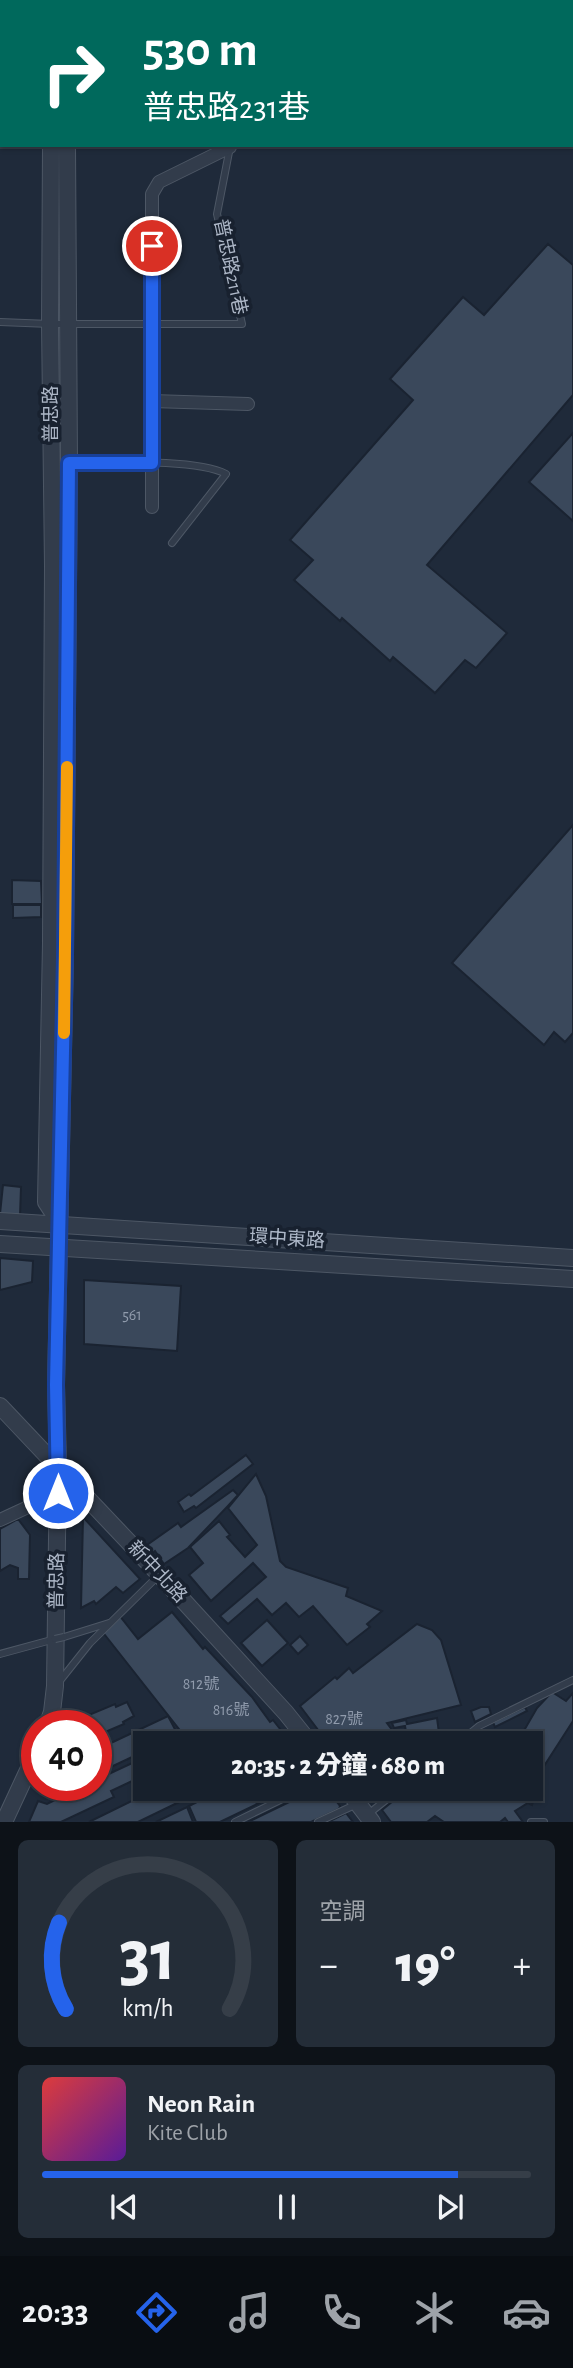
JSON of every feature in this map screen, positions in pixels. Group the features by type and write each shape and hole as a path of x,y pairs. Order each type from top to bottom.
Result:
{"street":[{"name":"普忠路","path":"51,147 58,324 69,463 61,1225 56,1385 58,1493 55,1686 52,1710"},
{"name":"普忠路","path":"61,1225 46,1202 51,943 51,463 67,147"},
{"path":"152,508 152,194 159,182 228,147"},
{"path":"152,401 248,404"},
{"name":"環中東路","path":"0,1221 573,1258"},
{"name":"環中東路","path":"0,1244 573,1279"},
{"name":"新中北路","path":"0,1406 159,1574 300,1731"},
{"path":"0,1520 58,1493"},
{"path":"4,1822 21,1785"}],"lane":[{"name":"普忠路211巷","path":"0,322 242,324 217,214 230,147"},
{"path":"51,463 152,463 215,469 226,474 172,543"},
{"path":"55,1686 90,1643 159,1574"},
{"path":"0,1654 110,1623"},
{"path":"473,1731 573,1680"},
{"path":"235,1822 278,1801"},
{"path":"318,1822 366,1814 384,1801"},
{"path":"531,1822 544,1822"}],"building":[{"path":"548,244 573,265 573,395 427,565 507,633 476,668 465,660 435,693 393,657 390,661 342,618 340,621 294,580 313,560 290,540 413,400 390,379 463,297 484,315"},
{"path":"573,433 573,521 529,482"},
{"path":"573,825 573,1033 565,1042 554,1032 544,1045 452,963"},
{"path":"12,880 41,881 42,904 12,904"},
{"path":"13,905 41,905 41,917 13,918"},
{"path":"3,1185 21,1187 20,1216 0,1214"},
{"path":"0,1258 33,1261 32,1282 0,1290"},
{"path":"84,1280 181,1286 177,1351 84,1344"},
{"path":"246,1455 253,1464 196,1508 194,1506 184,1512 178,1502 189,1494 191,1496"},
{"path":"256,1474 266,1496 280,1561 286,1567 348,1588 346,1596 382,1611 367,1624 370,1627 347,1645 313,1606 299,1617 286,1603 272,1615 257,1599 228,1624 220,1616 266,1577 253,1563 211,1601 189,1575 203,1563 190,1547 219,1521 230,1535 227,1537 245,1557 257,1545 228,1508"},
{"path":"233,1490 238,1495 227,1507 188,1548 164,1564 147,1545 178,1523 181,1527"},
{"path":"83,1517 140,1579 123,1593 116,1587 96,1604 94,1601 81,1608"},
{"path":"18,1519 30,1535 29,1579 18,1579 18,1568 10,1565 0,1571 0,1529"},
{"path":"172,1612 203,1649 205,1647 252,1697 270,1722 273,1720 282,1731 181,1731 101,1630 119,1615 138,1639"},
{"path":"267,1620 288,1643 262,1666 241,1643"},
{"path":"417,1624 432,1630 441,1640 461,1705 387,1723 393,1731 319,1731 300,1706 349,1668 353,1673"},
{"path":"300,1636 308,1645 298,1654 290,1645"},
{"path":"552,1692 566,1701 573,1693 573,1721 543,1768 543,1731 524,1731 537,1708"},
{"path":"127,1702 134,1716 112,1729 112,1710 101,1710 115,1704 116,1707"},
{"path":"489,1707 491,1714 475,1722 471,1711"},
{"path":"525,1707 527,1711 495,1727 493,1722"},
{"path":"168,1716 176,1731 136,1731"},
{"path":"437,1718 439,1731 406,1731 405,1726 394,1728 392,1723 406,1720 407,1724"},
{"path":"133,1733 133,1757 112,1766 112,1742"},
{"path":"133,1763 133,1783 112,1791 112,1772"},
{"path":"133,1800 181,1801 138,1822 89,1822"},
{"path":"38,1801 47,1804 53,1801 106,1801 61,1822 29,1822"},
{"path":"199,1801 263,1801 220,1822 196,1822 189,1806"},
{"path":"291,1801 336,1801 340,1806 339,1809 311,1822 248,1822"},
{"path":"393,1801 533,1801 532,1805 528,1803 515,1811 523,1822 508,1822 505,1818 500,1822 444,1822 435,1816 427,1822 391,1822 382,1810"},
{"path":"187,1807 193,1822 156,1822"},
{"path":"346,1813 353,1822 328,1822"}],"slow traffic":[{"path":"64,1033 67,767"}],"route":[{"path":"58,1493 56,1385 65,956 69,463 152,463 152,246"}]}
